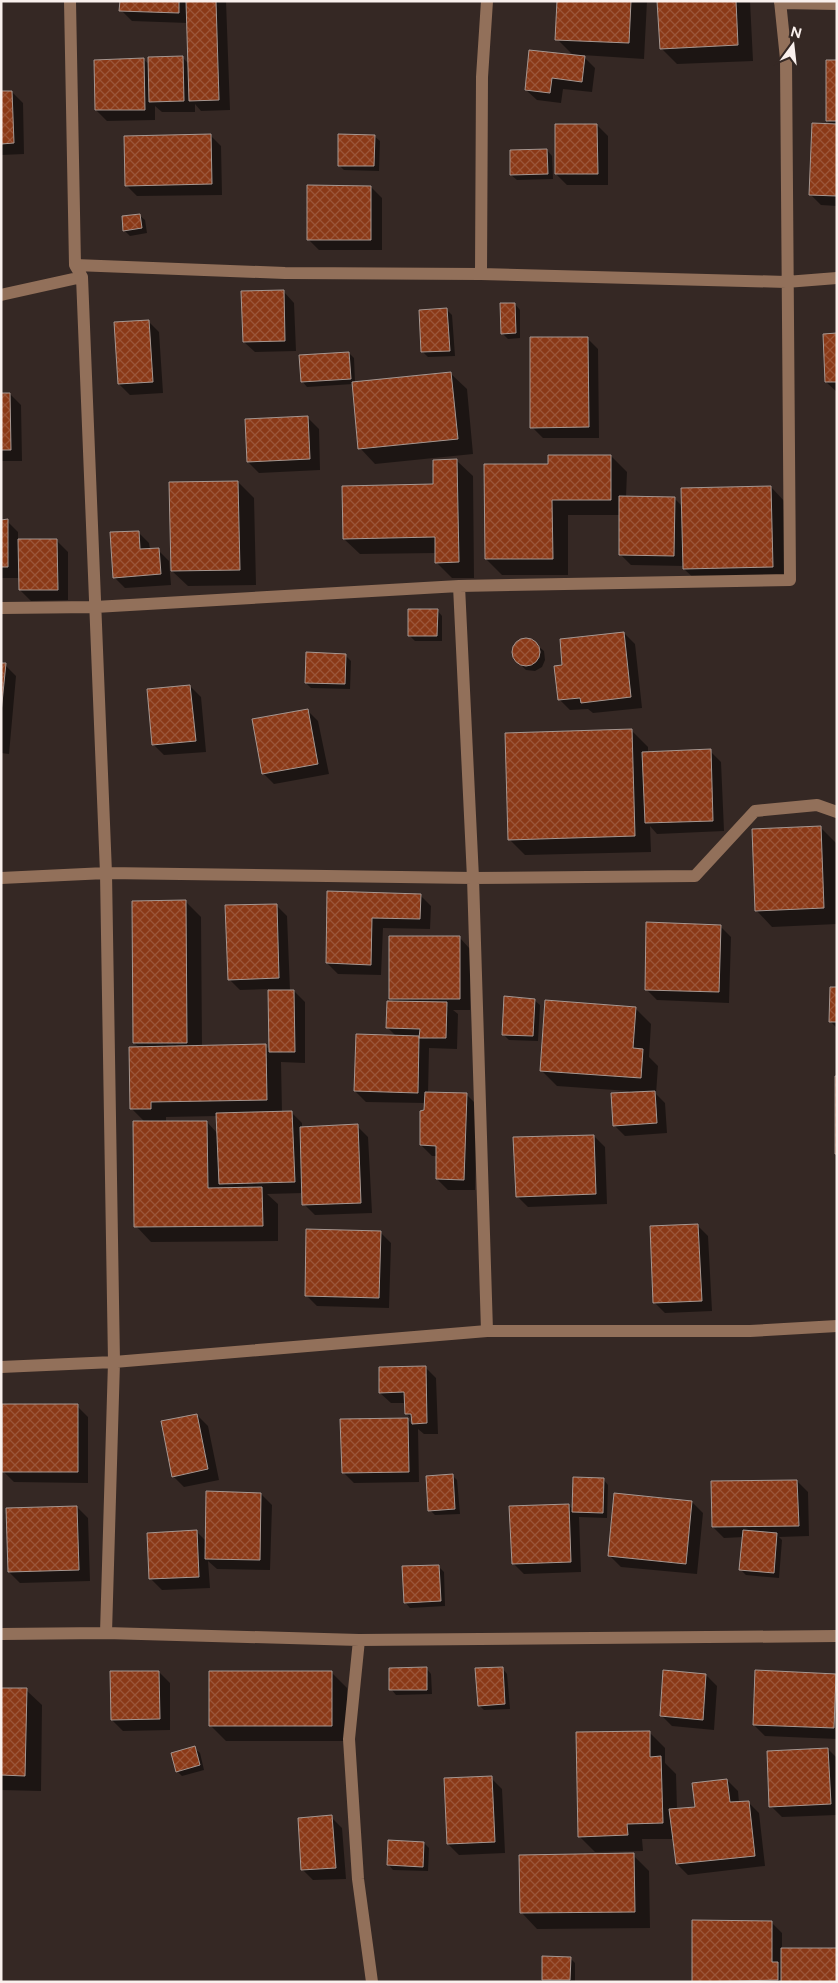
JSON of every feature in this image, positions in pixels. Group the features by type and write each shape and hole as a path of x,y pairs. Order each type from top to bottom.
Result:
{"street":[{"path":"70,1 75,265 82,277 106,873 114,1362 106,1634"},
{"path":"481,274 482,77 488,1"},
{"path":"1,608 95,607 459,586 790,580 786,282 786,59 780,2 837,4"},
{"path":"75,265 285,273 481,274 786,282 837,278"},
{"path":"1,295 82,277"},
{"path":"459,586 473,878 487,1331"},
{"path":"1,878 106,873 473,878 696,876 755,810 817,805 837,812"},
{"path":"1,1367 114,1362 487,1331 750,1331 837,1326"},
{"path":"1,1634 106,1634 359,1640 837,1636"},
{"path":"359,1640 349,1739 358,1879 372,1982"}],"building":[{"path":"120,1 179,1 179,13 119,11"},
{"path":"186,1 216,1 219,100 189,101"},
{"path":"557,1 631,1 629,43 555,40"},
{"path":"657,1 736,1 738,45 660,49"},
{"path":"529,50 585,56 582,82 552,78 550,93 525,90"},
{"path":"183,56 184,101 149,102 148,57"},
{"path":"144,58 145,110 95,110 94,60"},
{"path":"826,60 837,60 837,121 826,121"},
{"path":"1,91 12,91 14,143 1,144"},
{"path":"812,123 837,124 837,196 809,195"},
{"path":"555,124 597,124 598,174 555,174"},
{"path":"211,134 212,184 125,186 124,136"},
{"path":"338,134 375,135 374,166 338,166"},
{"path":"547,149 548,174 510,175 510,150"},
{"path":"307,185 371,186 371,240 307,240"},
{"path":"140,214 142,228 123,231 122,216"},
{"path":"284,290 285,341 243,342 241,291"},
{"path":"500,303 515,303 516,333 501,334"},
{"path":"447,308 450,351 421,352 419,310"},
{"path":"149,320 153,382 118,384 114,322"},
{"path":"837,333 837,382 825,382 823,334"},
{"path":"530,337 588,337 589,427 530,428"},
{"path":"349,352 351,379 301,382 299,355"},
{"path":"451,372 458,439 358,449 352,382"},
{"path":"1,393 10,393 11,450 1,450"},
{"path":"308,416 310,459 247,462 245,419"},
{"path":"548,455 611,455 611,500 552,500 553,559 485,559 484,464 548,464"},
{"path":"457,459 459,562 435,563 435,537 343,539 342,486 433,484 433,460"},
{"path":"238,481 240,570 171,571 169,482"},
{"path":"771,486 773,567 683,569 681,488"},
{"path":"619,496 675,497 674,556 619,555"},
{"path":"8,519 8,567 1,567 1,520"},
{"path":"139,531 140,549 159,548 161,574 113,578 110,532"},
{"path":"18,539 57,539 58,590 19,590"},
{"path":"408,609 438,609 437,636 408,636"},
{"path":"624,632 631,697 581,703 580,698 558,700 554,666 562,665 560,639"},
{"path":"526,638 536,642 540,652 536,662 526,666 516,662 512,652 516,642"},
{"path":"306,652 346,654 345,684 305,683"},
{"path":"1,663 6,663 1,713"},
{"path":"190,685 196,741 152,745 147,689"},
{"path":"308,709 318,764 262,774 252,719"},
{"path":"632,729 635,836 508,840 505,733"},
{"path":"711,749 713,821 645,823 642,752"},
{"path":"821,826 824,908 755,911 752,829"},
{"path":"327,891 421,894 420,919 372,918 371,965 326,963"},
{"path":"186,900 187,1043 133,1043 132,901"},
{"path":"277,904 279,978 228,980 225,905"},
{"path":"646,922 721,925 719,992 645,990"},
{"path":"389,936 460,936 460,999 389,999"},
{"path":"830,987 837,987 837,1022 829,1022"},
{"path":"268,990 294,990 295,1052 269,1052"},
{"path":"504,996 535,999 533,1036 502,1035"},
{"path":"545,1000 636,1007 633,1048 643,1049 641,1078 540,1071"},
{"path":"387,1001 447,1002 446,1038 419,1038 420,1029 386,1028"},
{"path":"356,1034 419,1036 418,1093 354,1091"},
{"path":"266,1044 267,1100 151,1102 151,1109 130,1109 129,1047"},
{"path":"835,1076 837,1076 837,1154 835,1154"},
{"path":"655,1091 657,1123 613,1126 611,1093"},
{"path":"425,1092 467,1093 464,1180 436,1179 436,1146 420,1145 420,1111 424,1110"},
{"path":"292,1111 295,1182 219,1184 216,1113"},
{"path":"133,1121 207,1121 208,1188 262,1187 263,1226 134,1227"},
{"path":"358,1124 361,1203 302,1205 300,1127"},
{"path":"594,1135 596,1194 516,1197 513,1137"},
{"path":"698,1224 702,1301 653,1303 650,1226"},
{"path":"306,1229 381,1231 379,1298 305,1296"},
{"path":"426,1366 427,1423 412,1424 411,1414 405,1414 404,1392 379,1393 379,1367"},
{"path":"2,1404 78,1404 78,1472 2,1472"},
{"path":"197,1414 208,1469 172,1477 161,1421"},
{"path":"408,1418 409,1472 342,1473 340,1419"},
{"path":"453,1474 455,1509 428,1511 426,1476"},
{"path":"573,1477 604,1478 603,1513 572,1512"},
{"path":"797,1480 799,1526 712,1527 711,1481"},
{"path":"206,1491 261,1493 260,1560 205,1559"},
{"path":"614,1493 692,1501 686,1564 608,1556"},
{"path":"569,1504 571,1562 512,1564 509,1506"},
{"path":"77,1506 79,1570 8,1572 6,1508"},
{"path":"197,1530 199,1577 149,1579 147,1533"},
{"path":"743,1530 777,1533 774,1573 739,1570"},
{"path":"439,1565 441,1601 404,1603 402,1566"},
{"path":"427,1667 427,1690 389,1690 389,1668"},
{"path":"503,1667 505,1704 478,1706 475,1668"},
{"path":"663,1670 706,1674 703,1720 660,1716"},
{"path":"755,1670 836,1674 834,1728 753,1725"},
{"path":"110,1671 159,1671 160,1719 111,1720"},
{"path":"209,1671 332,1671 332,1726 209,1726"},
{"path":"1,1688 27,1688 25,1776 1,1775"},
{"path":"650,1731 650,1757 661,1756 663,1823 627,1824 628,1835 578,1837 576,1732"},
{"path":"195,1746 200,1765 176,1772 171,1753"},
{"path":"828,1748 831,1804 769,1807 767,1751"},
{"path":"492,1776 495,1842 447,1844 444,1778"},
{"path":"727,1779 730,1802 749,1801 755,1856 676,1864 669,1809 695,1807 692,1783"},
{"path":"332,1815 336,1868 301,1870 298,1818"},
{"path":"388,1840 424,1842 423,1867 387,1865"},
{"path":"634,1853 635,1912 520,1913 519,1855"},
{"path":"692,1920 772,1921 772,1962 778,1962 778,1980 692,1982"},
{"path":"781,1948 837,1948 837,1982 781,1982"},
{"path":"542,1956 571,1957 570,1980 542,1980"}]}
